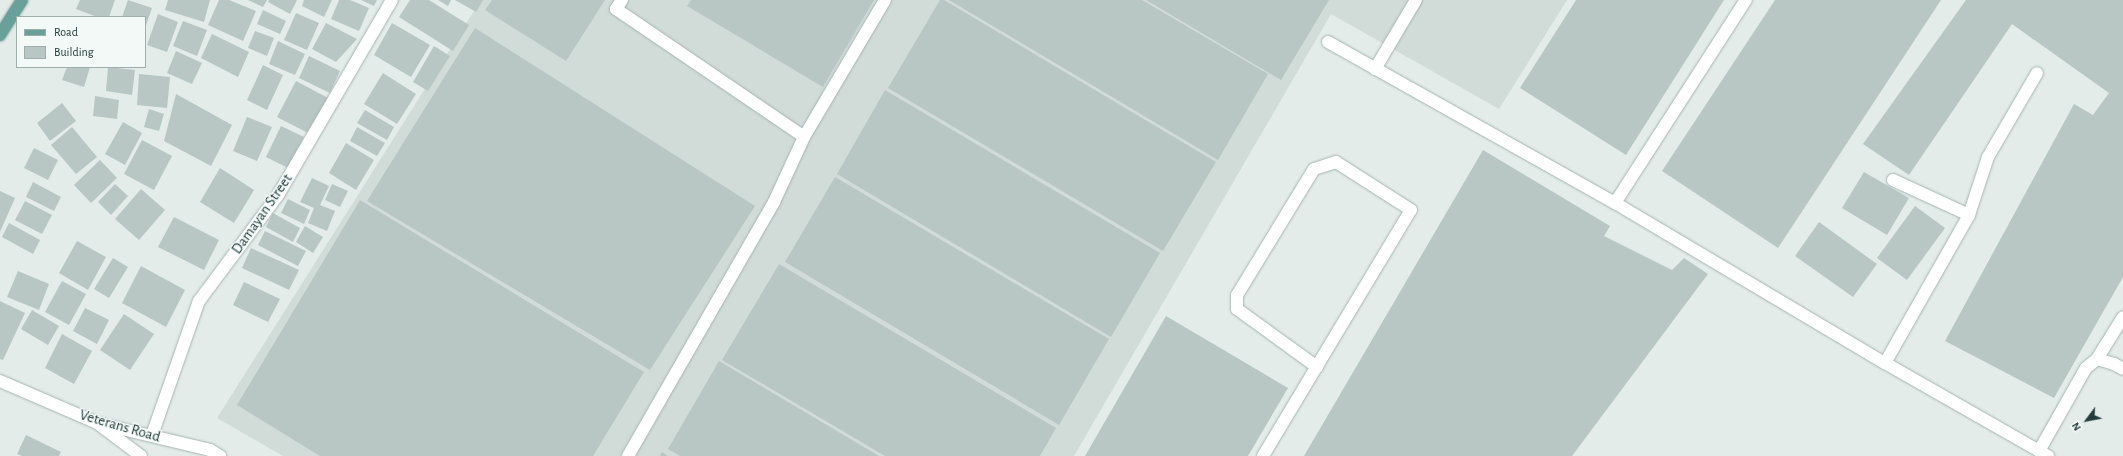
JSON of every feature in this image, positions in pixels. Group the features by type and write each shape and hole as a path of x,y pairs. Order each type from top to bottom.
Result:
{"main road":[{"path":"0,35 22,0"}],"street":[{"name":"Damayan Street","path":"152,435 198,301 278,195 392,0"},
{"path":"622,0 616,9 804,137"},
{"path":"628,456 774,202 804,137 885,0"},
{"path":"1376,69 1416,0"},
{"path":"1615,203 1746,0"},
{"path":"1328,42 1615,203 1885,363 2043,454 2086,368 2097,359 2123,317"},
{"path":"1885,363 1969,214 1988,157 2037,73"},
{"path":"1263,456 1317,367 1411,210 1336,162 1314,169 1237,295 1237,309 1317,367"},
{"path":"1893,180 1969,214"},
{"path":"2097,359 2114,364 2123,369"},
{"name":"Veterans Road","path":"1,384 97,423 210,450 220,456"},
{"path":"97,423 141,456"}],"shaded area":[{"path":"481,0 1567,0 1499,109 1331,14 1074,456 283,456 217,418"}],"building":[{"path":"80,0 115,0 109,16 94,16 76,9"},
{"path":"128,0 152,8 146,25 146,16 122,16"},
{"path":"168,0 210,0 204,22 165,10"},
{"path":"219,0 229,0 256,11 243,41 208,25"},
{"path":"248,0 267,0 263,7"},
{"path":"269,0 297,0 290,14 268,2"},
{"path":"304,0 332,0 324,17 302,6"},
{"path":"339,0 350,0 369,8 359,31 331,19"},
{"path":"361,0 377,0 374,6"},
{"path":"410,0 429,0 469,25 453,51 399,17"},
{"path":"438,0 451,0 448,6"},
{"path":"455,0 483,0 476,12"},
{"path":"492,0 605,0 566,61 485,10"},
{"path":"691,0 874,0 823,87 687,6"},
{"path":"940,0 944,0 1216,162 1163,251 888,88"},
{"path":"949,0 1142,0 1268,74 1218,160"},
{"path":"1146,0 1329,0 1281,80"},
{"path":"1576,0 1724,0 1626,155 1520,88"},
{"path":"1775,0 1941,0 1778,248 1662,171"},
{"path":"1966,0 2123,0 2123,277 2054,398 1945,341 2074,104 2093,115 2109,93 2012,24 1909,175 1863,144"},
{"path":"263,10 286,21 280,34 257,24"},
{"path":"296,13 319,23 307,50 284,40"},
{"path":"158,14 178,22 167,52 147,45"},
{"path":"183,21 207,30 197,56 173,46"},
{"path":"326,23 357,39 336,62 312,49"},
{"path":"392,23 430,45 411,77 374,55"},
{"path":"475,28 755,206 650,370 367,201"},
{"path":"255,31 274,38 267,56 248,48"},
{"path":"212,34 249,52 238,77 201,58"},
{"path":"278,41 305,54 295,75 269,64"},
{"path":"434,46 450,56 428,91 413,82"},
{"path":"176,51 202,63 192,84 167,73"},
{"path":"309,56 340,71 330,93 299,78"},
{"path":"263,65 283,75 267,110 247,100"},
{"path":"67,68 90,68 84,87 62,80"},
{"path":"108,68 135,70 132,95 106,91"},
{"path":"383,73 416,94 397,124 364,104"},
{"path":"139,74 170,77 167,108 137,105"},
{"path":"296,81 330,99 312,135 277,117"},
{"path":"885,90 1160,253 1111,337 837,174"},
{"path":"176,94 232,125 211,166 164,141"},
{"path":"95,96 119,100 117,119 93,116"},
{"path":"62,103 76,121 50,141 37,123"},
{"path":"149,109 164,114 159,131 144,127"},
{"path":"365,110 394,127 387,140 357,123"},
{"path":"247,117 272,127 257,161 233,151"},
{"path":"123,122 142,133 125,165 105,154"},
{"path":"281,126 304,137 288,168 266,157"},
{"path":"72,127 97,157 76,174 51,145"},
{"path":"357,127 385,143 377,156 350,141"},
{"path":"142,140 172,156 154,190 124,174"},
{"path":"346,143 374,160 356,190 329,173"},
{"path":"34,148 58,160 48,180 24,168"},
{"path":"1483,150 1610,226 1604,236 1672,270 1684,258 1708,274 1572,456 1304,456"},
{"path":"100,160 117,178 91,203 74,185"},
{"path":"220,168 254,190 234,223 200,202"},
{"path":"1864,172 1909,198 1887,235 1842,208"},
{"path":"835,177 1109,339 1059,425 785,262"},
{"path":"312,178 329,186 320,205 335,211 327,231 308,223 314,208 300,202"},
{"path":"33,182 61,197 54,211 26,197"},
{"path":"115,184 128,196 111,215 98,202"},
{"path":"332,184 348,191 340,207 325,200"},
{"path":"141,189 165,210 139,240 115,219"},
{"path":"0,191 15,198 0,232"},
{"path":"288,199 310,210 304,224 281,213"},
{"path":"360,200 644,372 593,456 320,456 237,405"},
{"path":"25,201 52,215 42,234 15,220"},
{"path":"1915,206 1945,228 1907,280 1877,258"},
{"path":"273,213 300,228 293,242 266,227"},
{"path":"174,217 219,240 204,270 158,247"},
{"path":"1819,222 1877,264 1853,297 1795,256"},
{"path":"9,223 40,240 33,254 2,237"},
{"path":"305,226 323,237 313,253 296,242"},
{"path":"265,231 306,251 298,266 258,245"},
{"path":"77,241 106,257 88,290 59,273"},
{"path":"251,248 299,270 289,290 242,268"},
{"path":"113,258 128,267 109,298 94,289"},
{"path":"779,264 1056,428 1040,456 885,456 722,360"},
{"path":"141,266 185,290 166,327 122,303"},
{"path":"18,271 49,284 39,310 7,297"},
{"path":"62,281 86,294 69,325 45,312"},
{"path":"244,282 280,299 268,322 233,305"},
{"path":"0,301 25,313 3,360 0,359"},
{"path":"85,308 109,320 97,344 73,331"},
{"path":"32,310 59,326 48,345 21,329"},
{"path":"124,314 154,334 130,370 100,350"},
{"path":"1166,316 1288,388 1248,456 1085,456"},
{"path":"62,334 92,351 74,384 45,368"},
{"path":"719,361 879,456 680,456 668,449"},
{"path":"26,435 61,452 59,456 22,456 17,454"},
{"path":"662,452 668,456 660,456"}]}
